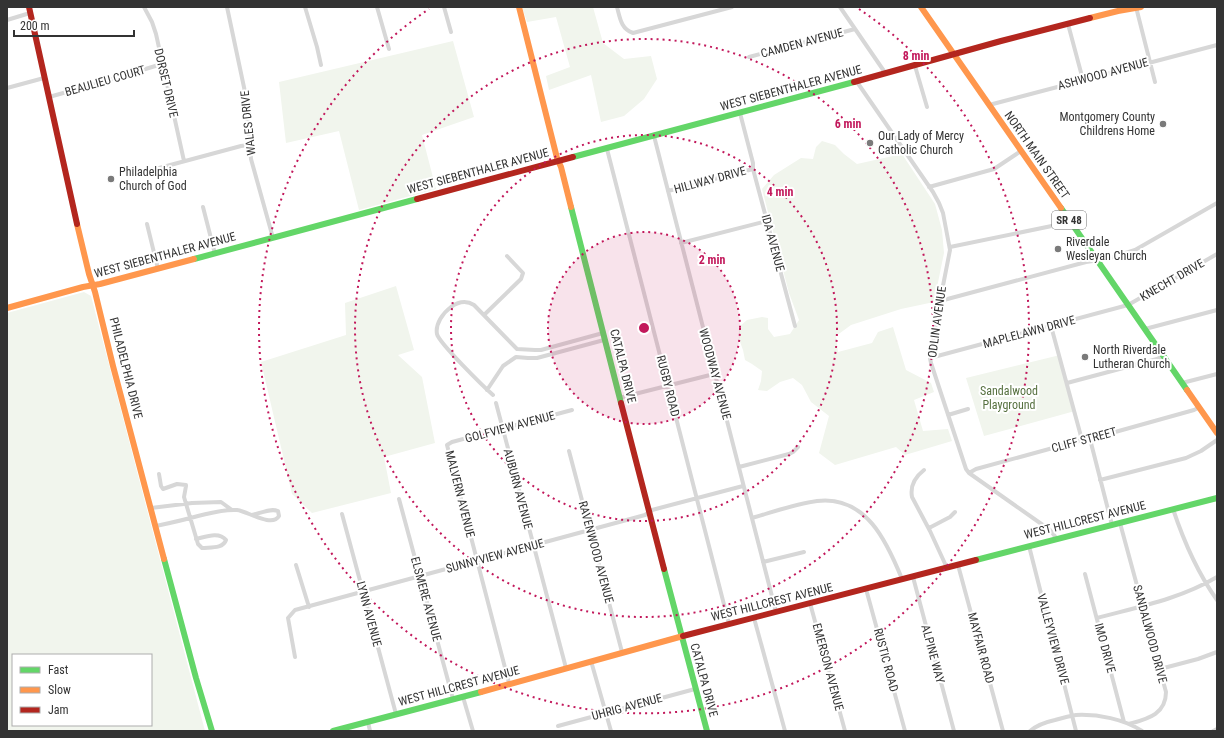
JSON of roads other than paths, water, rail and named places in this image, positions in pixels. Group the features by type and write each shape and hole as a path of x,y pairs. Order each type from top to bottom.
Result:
{"main road":[{"name":"CATALPA DRIVE","path":"519,7 619,398 707,731"},
{"name":"NORTH MAIN STREET","path":"921,7 1145,329 1198,408 1217,433"},
{"name":"WEST SIEBENTHALER AVENUE","path":"7,308 83,287 93,286 215,254 1068,24 1138,7"},
{"name":"PHILADELPHIA DRIVE","path":"30,10 70,195 89,274 196,678 212,731"},
{"name":"WEST HILLCREST AVENUE","path":"333,731 681,636 1217,498"}],"street":[{"name":"DORSET DRIVE","path":"144,7 153,26 184,161"},
{"name":"WALES DRIVE","path":"227,7 245,92 249,145 272,238"},
{"path":"305,7 321,65"},
{"path":"377,7 389,49"},
{"path":"444,7 451,32"},
{"path":"617,7 622,25 631,33 732,7"},
{"path":"840,7 886,74"},
{"path":"1138,7 1155,82"},
{"path":"7,20 30,10"},
{"path":"1068,24 1082,80"},
{"name":"CAMDEN AVENUE","path":"749,57 855,29"},
{"name":"ASHWOOD AVENUE","path":"989,105 1217,45"},
{"name":"BEAULIEU COURT","path":"49,97 162,64"},
{"path":"915,66 927,107"},
{"path":"7,88 44,78"},
{"name":"ODLIN AVENUE","path":"857,82 941,207 950,252 930,358 966,469 969,473"},
{"name":"IDA AVENUE","path":"740,113 753,163 753,169 795,326"},
{"name":"WOODWAY AVENUE","path":"654,136 776,612"},
{"path":"148,171 249,145"},
{"name":"RUGBY ROAD","path":"607,149 729,624"},
{"path":"929,187 994,169 1021,151"},
{"name":"HILLWAY DRIVE","path":"668,191 753,169"},
{"path":"940,302 1091,261 1098,261 1122,255 1145,245 1217,203"},
{"path":"203,207 215,254"},
{"path":"681,243 767,220"},
{"path":"950,247 1071,222"},
{"path":"146,224 158,269"},
{"name":"KNECHT DRIVE","path":"1128,305 1217,254"},
{"path":"484,315 521,279 523,273 507,256"},
{"path":"493,396 439,339 436,331 437,324 451,307 457,304 469,302 474,305 517,349 541,350 603,333"},
{"name":"MAPLELAWN DRIVE","path":"930,358 1128,305"},
{"path":"1145,329 1217,310"},
{"path":"1051,326 1082,440"},
{"path":"516,356 537,358 604,340"},
{"path":"488,390 494,377 503,366 516,356 517,349"},
{"path":"1067,383 1158,359 1163,356"},
{"path":"619,398 714,374"},
{"path":"1182,383 1217,374"},
{"name":"AUBURN AVENUE","path":"496,403 566,668"},
{"name":"CLIFF STREET","path":"969,473 976,469 1167,418 1198,408"},
{"path":"948,415 968,409"},
{"name":"GOLFVIEW AVENUE","path":"448,445 452,442 572,410"},
{"path":"1090,439 1112,525"},
{"path":"1100,480 1186,458 1196,454 1217,440"},
{"name":"MALVERN AVENUE","path":"448,445 509,683"},
{"path":"739,467 789,454 798,447"},
{"name":"RAVENWOOD AVENUE","path":"569,451 622,652"},
{"path":"924,470 915,478 912,486 912,493 947,568"},
{"path":"969,473 1050,530 1057,539"},
{"path":"159,474 163,489 177,484 186,485 184,497 196,539 202,548 222,546 226,540 221,535 213,535 196,539"},
{"name":"SUNNYVIEW AVENUE","path":"295,658 288,618 295,610 645,515 649,512 743,486"},
{"name":"ELSMERE AVENUE","path":"399,499 453,699"},
{"path":"752,518 818,501 835,502 852,507 866,516 876,527 886,544 902,580"},
{"path":"151,508 186,503 221,502 232,510"},
{"path":"156,526 226,509 239,510 252,515 267,520 278,519 279,516 278,511 271,509 252,515"},
{"path":"1173,509 1184,540 1206,584 1217,600"},
{"path":"929,528 947,519 955,512"},
{"name":"LYNN AVENUE","path":"342,514 396,714"},
{"name":"SANDALWOOD DRIVE","path":"1120,523 1166,692 1166,699 1163,707 1154,716 1126,723"},
{"name":"VALLEYVIEW DRIVE","path":"1029,546 1076,731"},
{"path":"763,562 804,552"},
{"path":"296,565 309,607"},
{"name":"MAYFAIR ROAD","path":"958,565 1003,731"},
{"name":"IMO DRIVE","path":"1085,574 1126,723"},
{"name":"ALPINE WAY","path":"912,577 954,731"},
{"path":"1097,618 1173,597 1206,584 1217,577"},
{"name":"RUSTIC ROAD","path":"866,588 905,731"},
{"name":"EMERSON AVENUE","path":"810,603 845,731"},
{"path":"754,618 785,731"},
{"path":"1160,669 1198,659 1217,652"},
{"path":"591,661 611,731"},
{"name":"UHRIG AVENUE","path":"558,726 695,689"},
{"path":"463,696 473,731"},
{"path":"1030,731 1042,724 1081,715 1105,717 1126,723 1142,731"},
{"path":"368,722 370,731"},
{"path":"1213,731 1217,729"}],"place":[{"name":"Montgomery County Childrens Home","path":"1163,124"},
{"name":"Our Lady of Mercy Catholic Church","path":"870,143"},
{"name":"Philadelphia Church of God","path":"111,179"},
{"name":"Riverdale Wesleyan Church","path":"1058,249"},
{"name":"North Riverdale Lutheran Church","path":"1085,357"}],"park label":[{"name":"Sandalwood Playground","path":"1009,398"}]}
